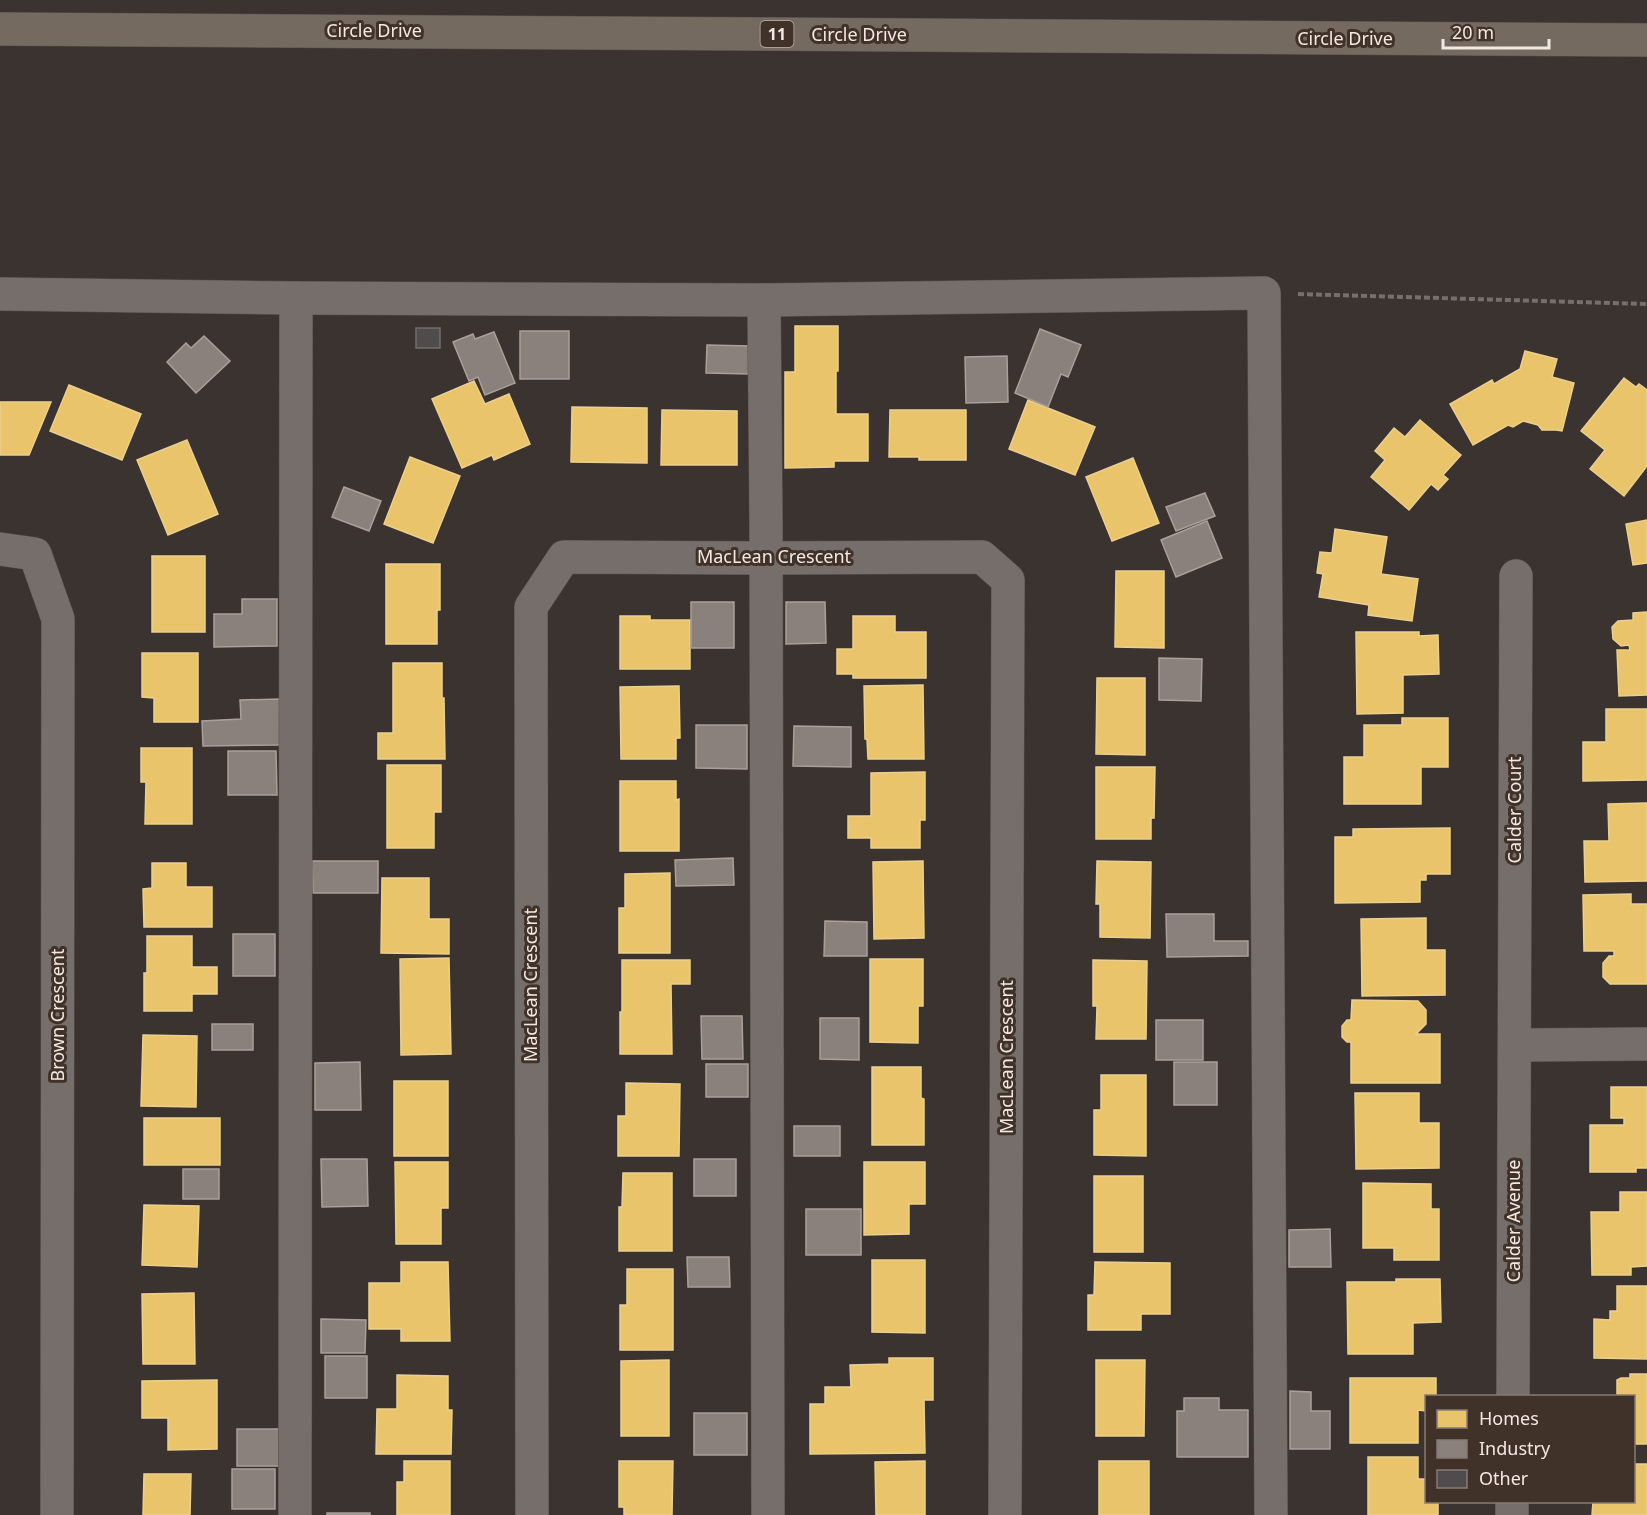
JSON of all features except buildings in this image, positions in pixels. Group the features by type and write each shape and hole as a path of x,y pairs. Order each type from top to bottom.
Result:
{"highway":[{"name":"Circle Drive","path":"0,28 1647,40"},
{"path":"1553,40 1647,58"}],"street":[{"path":"0,294 764,300 1264,293 1271,1515"},
{"path":"295,1515 296,298"},
{"path":"764,300 768,1515"},
{"name":"Brown Crescent","path":"0,549 35,554 58,619 57,1515"},
{"name":"MacLean Crescent","path":"532,1515 531,608 564,557 982,557 1008,580 1005,1515"},
{"name":"Calder Court","path":"1515,1045 1516,576"},
{"path":"1515,1045 1647,1044"},
{"name":"Calder Avenue","path":"1513,1395 1515,1045"}],"path":[{"path":"1264,293 1647,304"}]}
